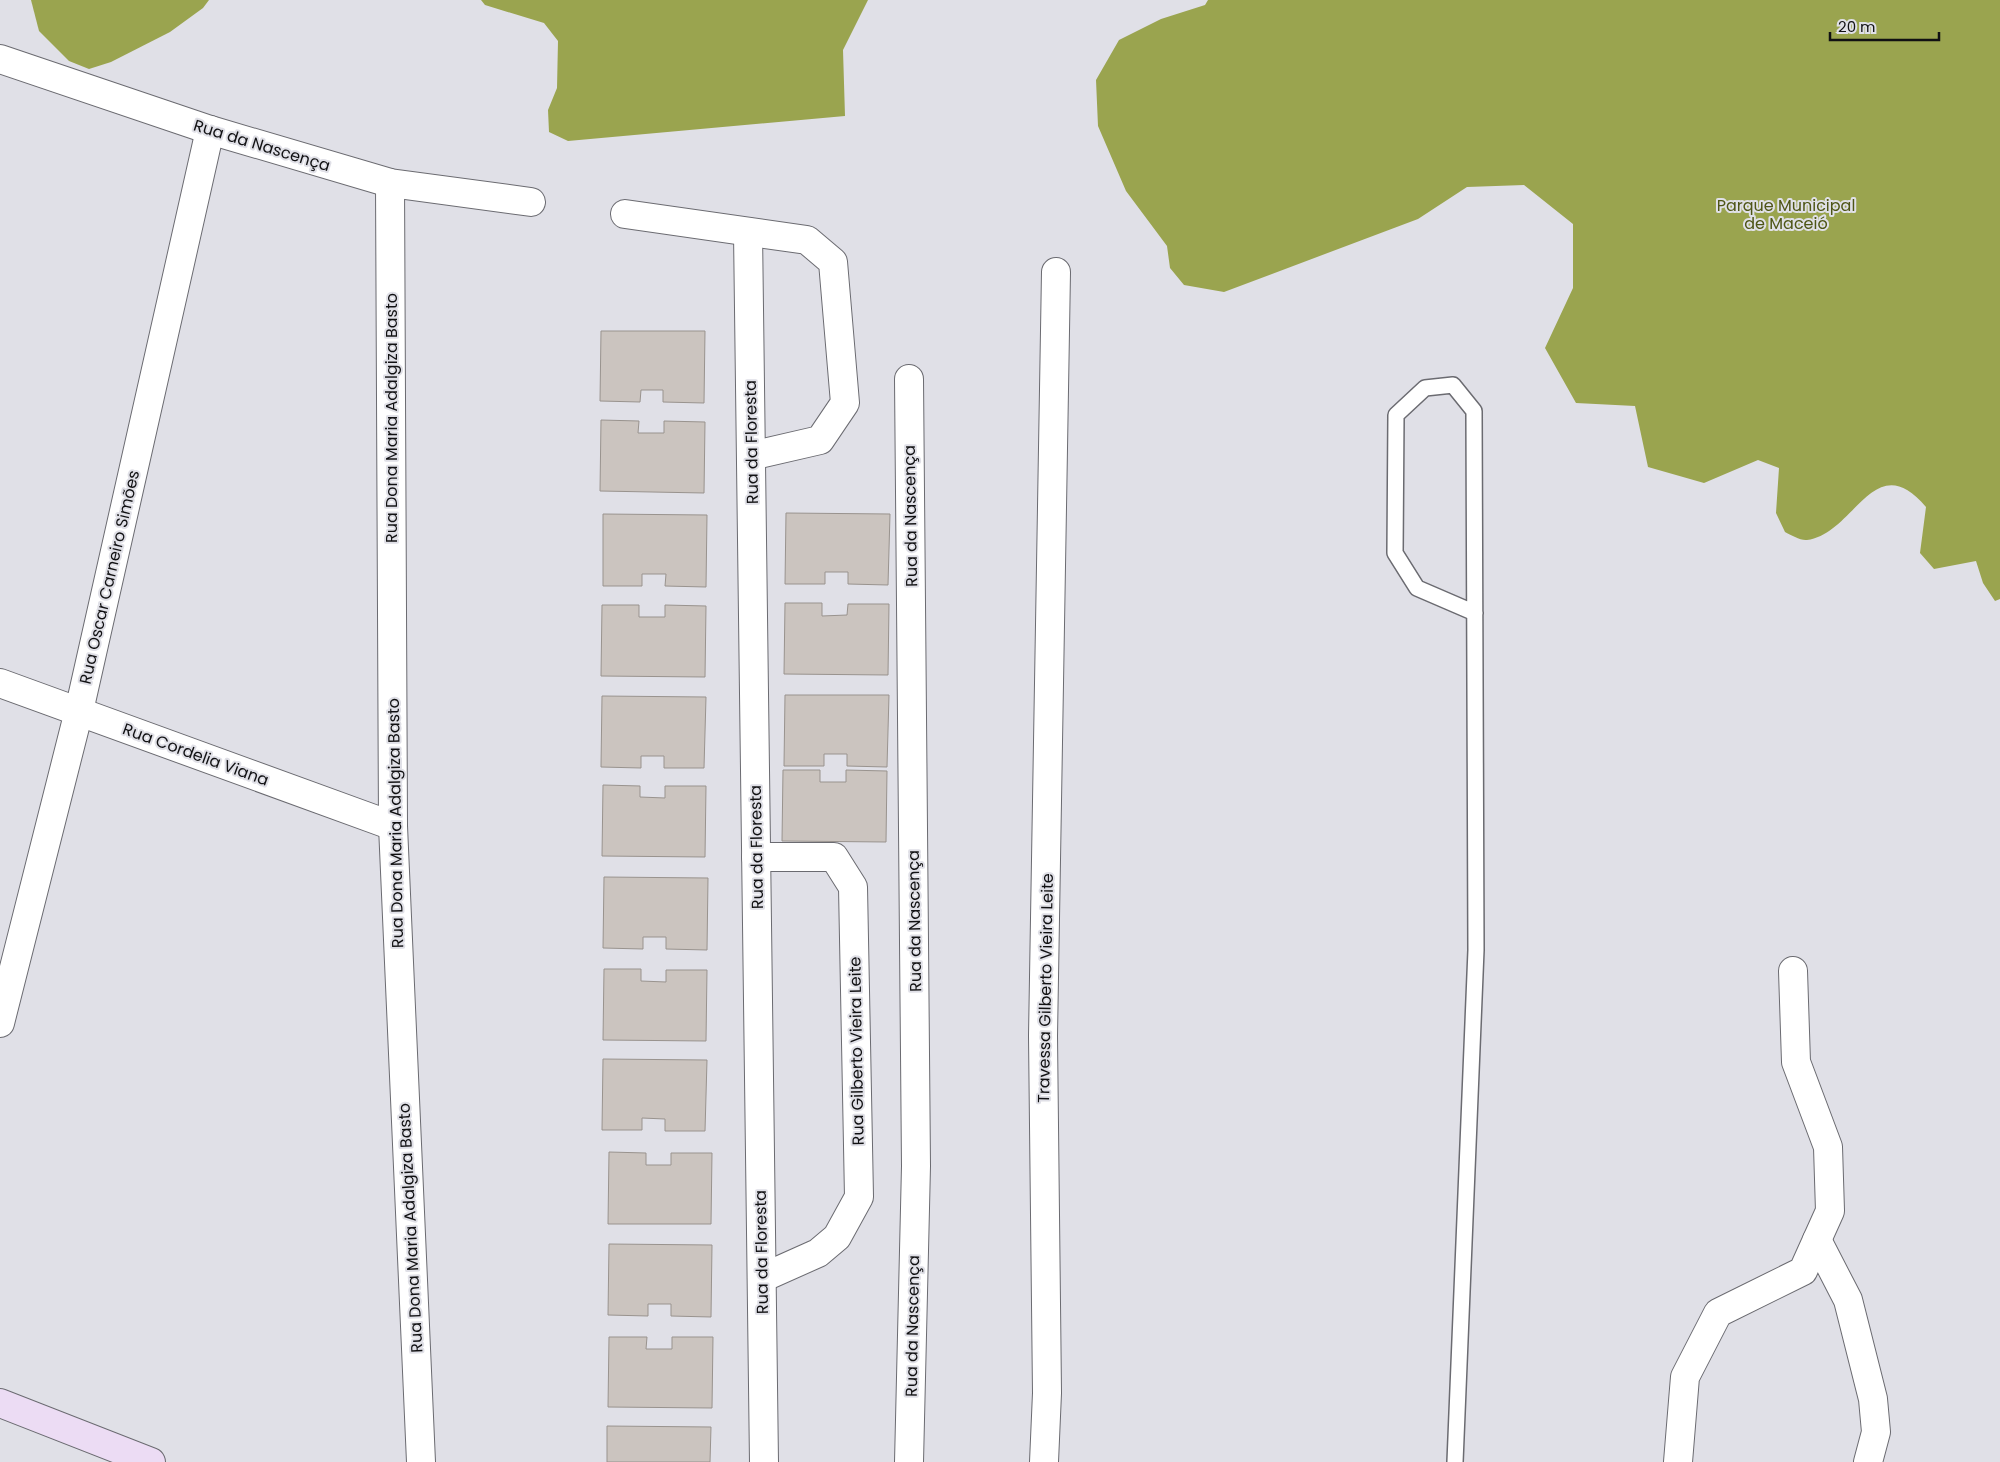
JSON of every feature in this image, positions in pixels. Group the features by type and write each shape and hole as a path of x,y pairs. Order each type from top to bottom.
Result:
{"street":[{"name":"Rua da Nascença","path":"0,59 210,130 390,184 531,202"},
{"name":"Rua Oscar Carneiro Simões","path":"0,1022 79,712 210,130"},
{"name":"Rua Dona Maria Adalgiza Basto","path":"390,184 393,826 421,1462"},
{"path":"625,214 807,240 833,262 845,403 820,440 751,456"},
{"name":"Rua da Floresta","path":"748,232 764,1462"},
{"name":"Travessa Gilberto Vieira Leite","path":"1044,1462 1047,1393 1043,1036 1056,272"},
{"name":"Rua da Nascença","path":"908,379 916,1156 909,1462"},
{"name":"Rua Cordelia Viana","path":"0,683 393,826"},
{"name":"Rua Gilberto Vieira Leite","path":"756,857 834,857 853,887 859,1197 837,1237 818,1253 762,1278"},
{"path":"1678,1462 1685,1377 1718,1313 1803,1271 1830,1211 1828,1147 1796,1062 1793,971"},
{"path":"1817,1240 1848,1300 1873,1399 1876,1432 1868,1462"},
{"path":"0,1403 151,1462"}],"lane":[{"path":"1455,1462 1476,950 1475,613 1474,411 1453,385 1425,388 1396,414 1395,553 1417,588 1475,613"}],"green space":[{"path":"31,0 209,0 203,8 170,32 111,62 89,69 69,61 39,31"},
{"path":"481,0 868,0 843,50 845,116 568,141 549,132 548,110 557,88 558,41 544,23 485,5"},
{"name":"Parque Municipal de Maceió","path":"1208,0 2000,0 2000,599 1995,601 1983,583 1976,561 1934,569 1920,553 1926,507 1908,490 1892,485 1878,489 1865,498 1839,524 1824,534 1805,540 1785,532 1776,513 1779,468 1758,460 1704,483 1648,467 1635,406 1576,403 1545,348 1573,288 1573,224 1524,185 1467,187 1418,219 1224,292 1184,285 1170,268 1167,246 1126,191 1098,126 1096,80 1119,40 1161,19 1205,5"}],"building":[{"path":"601,331 705,331 704,403 663,402 663,390 641,390 640,402 600,401"},
{"path":"601,420 639,421 638,433 664,433 664,421 705,422 704,493 600,491"},
{"path":"786,513 890,514 888,585 848,584 848,572 825,572 825,584 785,584"},
{"path":"603,514 707,515 706,587 665,586 666,574 642,574 642,586 603,586"},
{"path":"785,603 822,603 822,616 847,615 848,604 889,604 888,675 784,674"},
{"path":"602,605 639,605 639,617 665,617 665,605 706,606 705,677 601,676"},
{"path":"785,695 889,695 887,767 847,766 847,754 824,754 824,766 784,766"},
{"path":"602,696 706,697 704,768 664,768 664,756 641,756 641,768 601,767"},
{"path":"783,770 820,770 820,782 846,782 846,770 887,771 886,842 782,841"},
{"path":"603,785 640,786 640,797 665,798 665,786 706,786 705,857 602,856"},
{"path":"604,877 708,878 707,950 666,949 666,937 643,937 643,949 603,948"},
{"path":"604,969 641,969 641,981 666,982 666,970 707,970 706,1041 603,1040"},
{"path":"603,1059 707,1060 705,1131 665,1131 665,1119 642,1118 642,1130 602,1130"},
{"path":"609,1152 646,1153 646,1165 671,1165 671,1153 712,1153 711,1224 608,1224"},
{"path":"609,1244 712,1245 711,1317 671,1316 671,1304 648,1304 648,1316 608,1315"},
{"path":"609,1337 647,1337 646,1349 672,1349 672,1337 713,1337 712,1408 608,1407"},
{"path":"607,1426 711,1427 710,1462 607,1462"}]}
